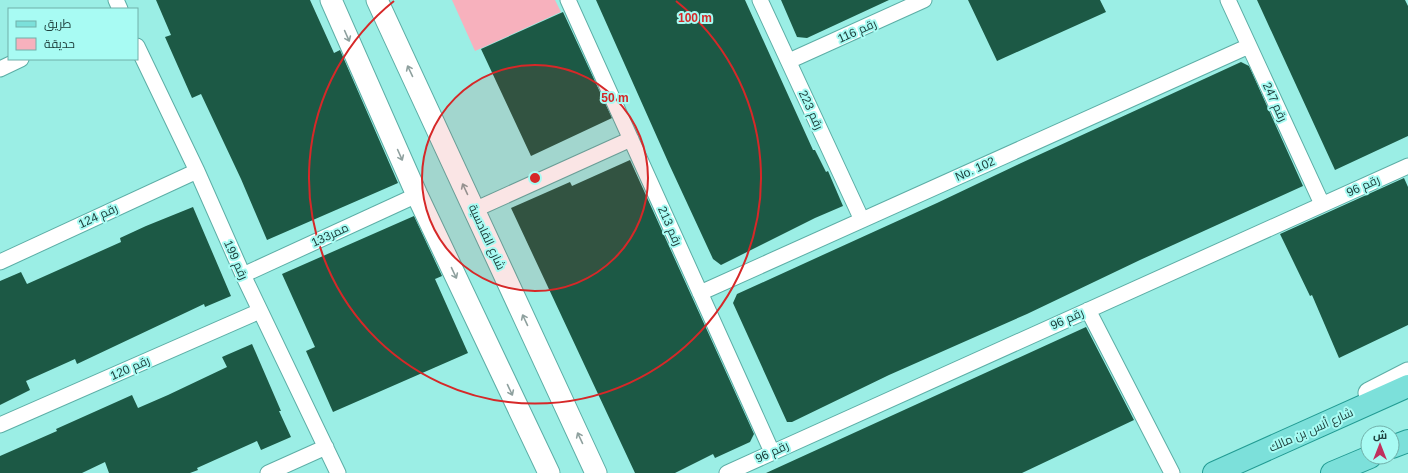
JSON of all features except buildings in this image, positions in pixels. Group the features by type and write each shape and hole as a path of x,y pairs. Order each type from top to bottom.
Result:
{"main road":[{"name":"شارع أنس بن مالك","path":"1214,473 1408,386"},
{"path":"1332,473 1360,461"}],"street":[{"path":"331,0 417,195 549,473"},
{"name":"شارع القادسية","path":"377,0 596,473"},
{"name":"رقم 213","path":"568,0 772,452"},
{"name":"رقم 223","path":"760,0 862,220"},
{"name":"رقم 116","path":"789,62 924,0"},
{"name":"رقم 247","path":"1228,0 1322,204"},
{"name":"No. 102","path":"700,293 1249,46"},
{"name":"رقم 199","path":"138,48 197,171 243,275 338,473"},
{"path":"0,69 19,60"},
{"path":"474,210 631,139"},
{"name":"رقم 96","path":"727,473 1408,166"},
{"name":"رقم 124","path":"0,262 197,171"},
{"name":"ممر133","path":"243,275 417,195"},
{"name":"رقم 120","path":"0,425 260,310"},
{"path":"1088,310 1172,473"},
{"path":"1210,473 1408,373"},
{"path":"268,473 326,447"}],"green space":[{"path":"452,0 555,0 561,12 475,51"}]}
